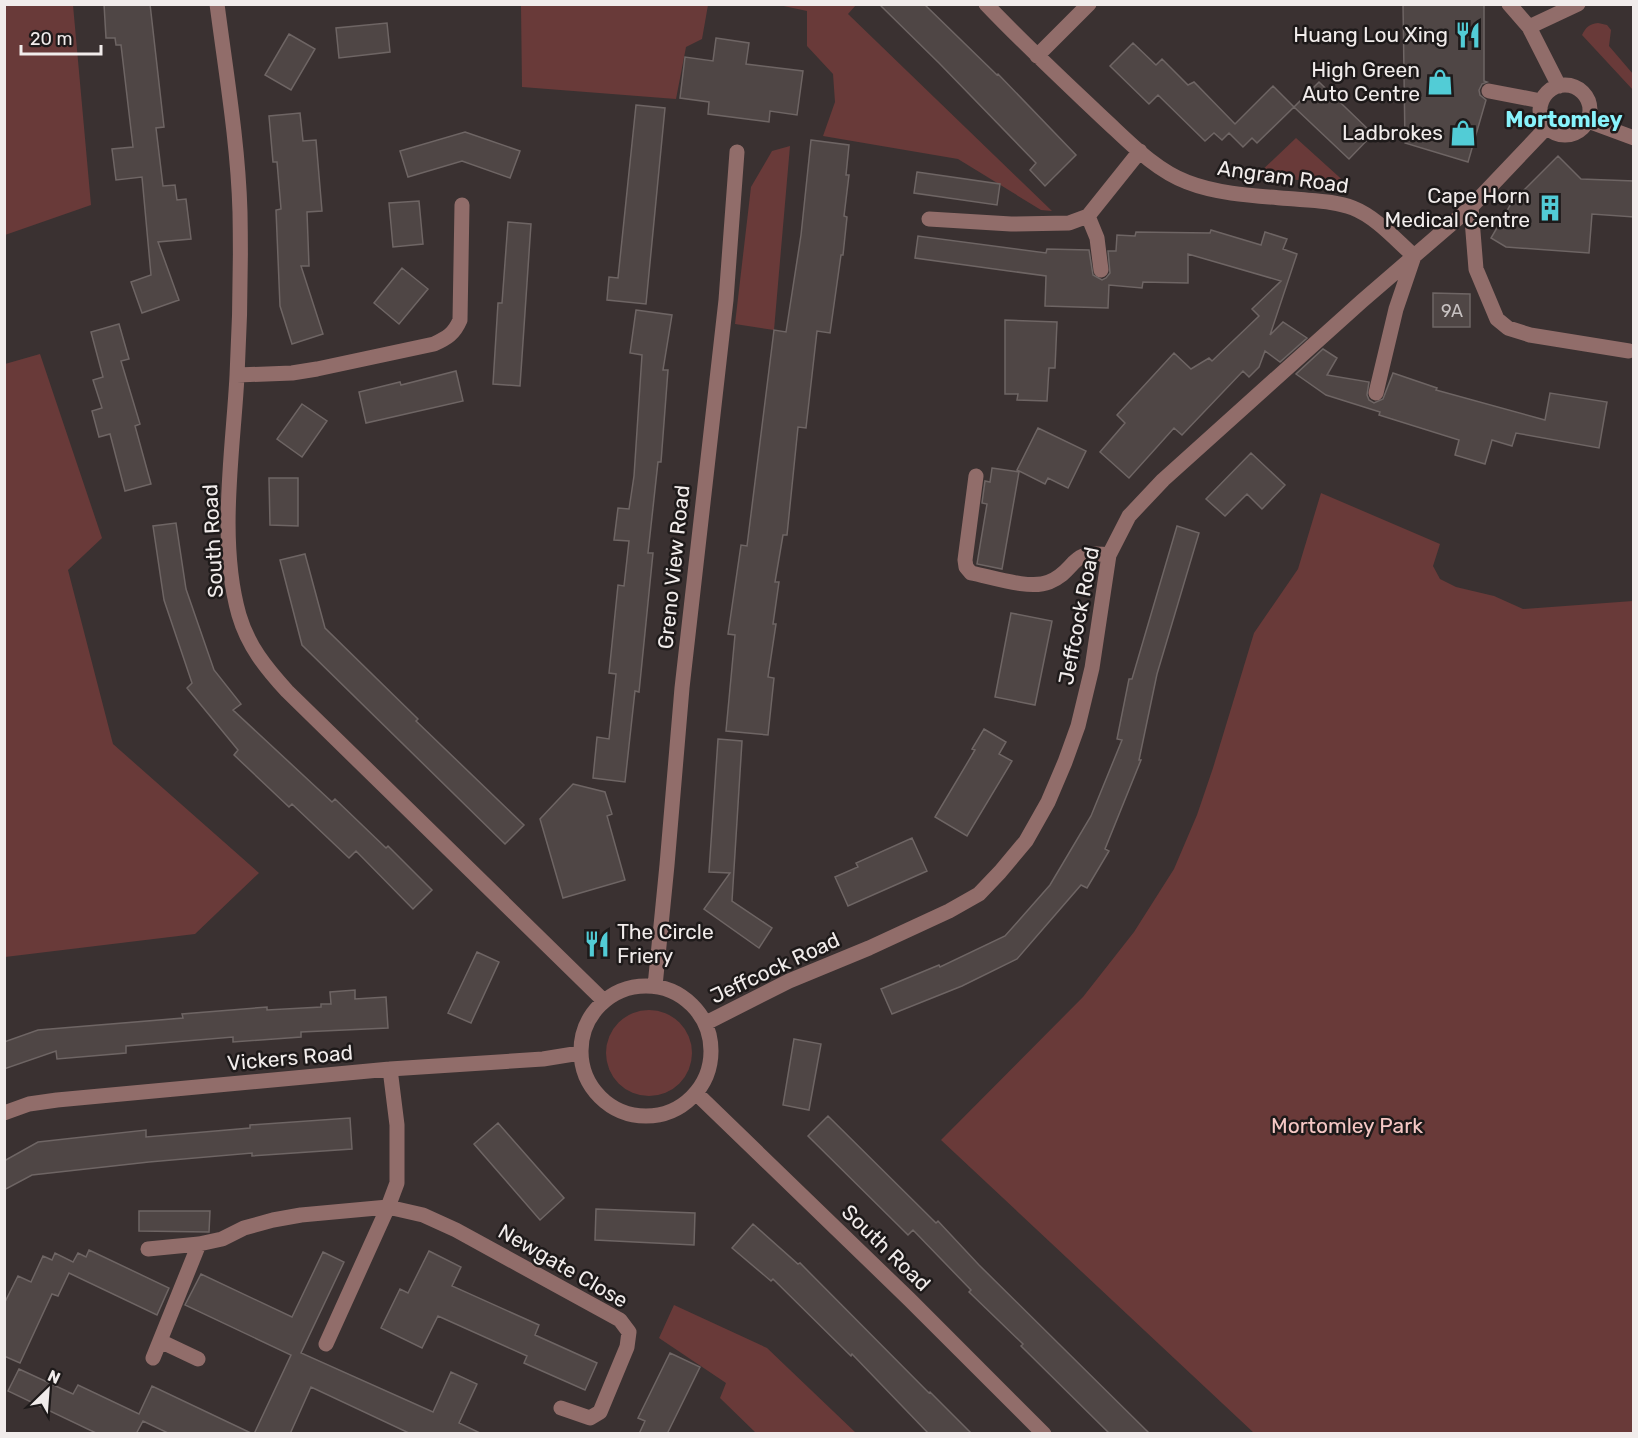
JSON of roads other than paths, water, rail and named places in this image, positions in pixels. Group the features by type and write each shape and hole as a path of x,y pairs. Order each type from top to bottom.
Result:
{"street":[{"name":"South Road","path":"217,4 238,174 240,251 237,375 228,489 232,579 239,615 257,655 287,691 604,1001"},
{"name":"Angram Road","path":"986,4 1036,56 1140,152 1162,169 1186,182 1207,188 1265,197 1333,202 1355,208 1414,256"},
{"path":"1036,56 1089,4"},
{"path":"1509,4 1529,27 1560,86"},
{"path":"1529,27 1578,4"},
{"path":"1568,86 1581,92 1589,105 1588,120 1577,132 1561,135 1546,128 1540,115 1541,101 1552,89 1568,86"},
{"path":"1489,91 1541,101"},
{"path":"1588,120 1634,138"},
{"name":"Jeffcock Road","path":"706,1023 789,981 869,948 949,911 979,894 1026,841 1048,802 1078,726 1092,668 1109,555 1130,516 1163,480 1471,207 1546,128"},
{"name":"Greno View Road","path":"654,986 668,865 682,688 726,300 737,152"},
{"path":"929,219 1011,224 1069,223 1088,216 1140,152"},
{"path":"237,375 292,373 317,369 434,344 447,339 455,332 460,320 462,205"},
{"path":"1471,207 1476,269 1490,308 1497,320 1508,328 1530,335 1629,351"},
{"path":"1088,216 1097,238 1101,270"},
{"path":"1376,393 1396,309 1414,256"},
{"path":"976,476 965,560 966,567 971,573 1030,585 1048,582 1060,575 1077,557 1088,553 1109,555"},
{"path":"636,986 654,986 676,992 694,1005 706,1023 712,1041 712,1060 707,1078 697,1094 680,1108 658,1116 636,1116 614,1109 597,1095 585,1075 580,1053 583,1034 591,1016 604,1001 619,991 636,986"},
{"name":"Vickers Road","path":"4,1113 29,1104 57,1100 390,1069 543,1059 580,1053"},
{"path":"326,1344 397,1184 397,1125 390,1069"},
{"name":"South Road","path":"697,1094 909,1299 1044,1434"},
{"name":"Newgate Close","path":"148,1249 199,1244 222,1239 244,1228 301,1215 388,1207 423,1215 456,1230 620,1320 629,1332 627,1347 600,1412 590,1418 561,1408"},
{"path":"153,1358 199,1244"},
{"path":"160,1341 198,1359"}],"place":[{"name":"Huang Lou Xing","path":"1468,35"},
{"name":"High Green Auto Centre","path":"1440,82"},
{"name":"Ladbrokes","path":"1463,133"},
{"name":"Cape Horn Medical Centre","path":"1550,208"},
{"name":"The Circle Friery","path":"597,944"}],"district":[{"name":"Mortomley","path":"1564,119"}],"park label":[{"name":"Mortomley Park","path":"1347,1126"}]}
